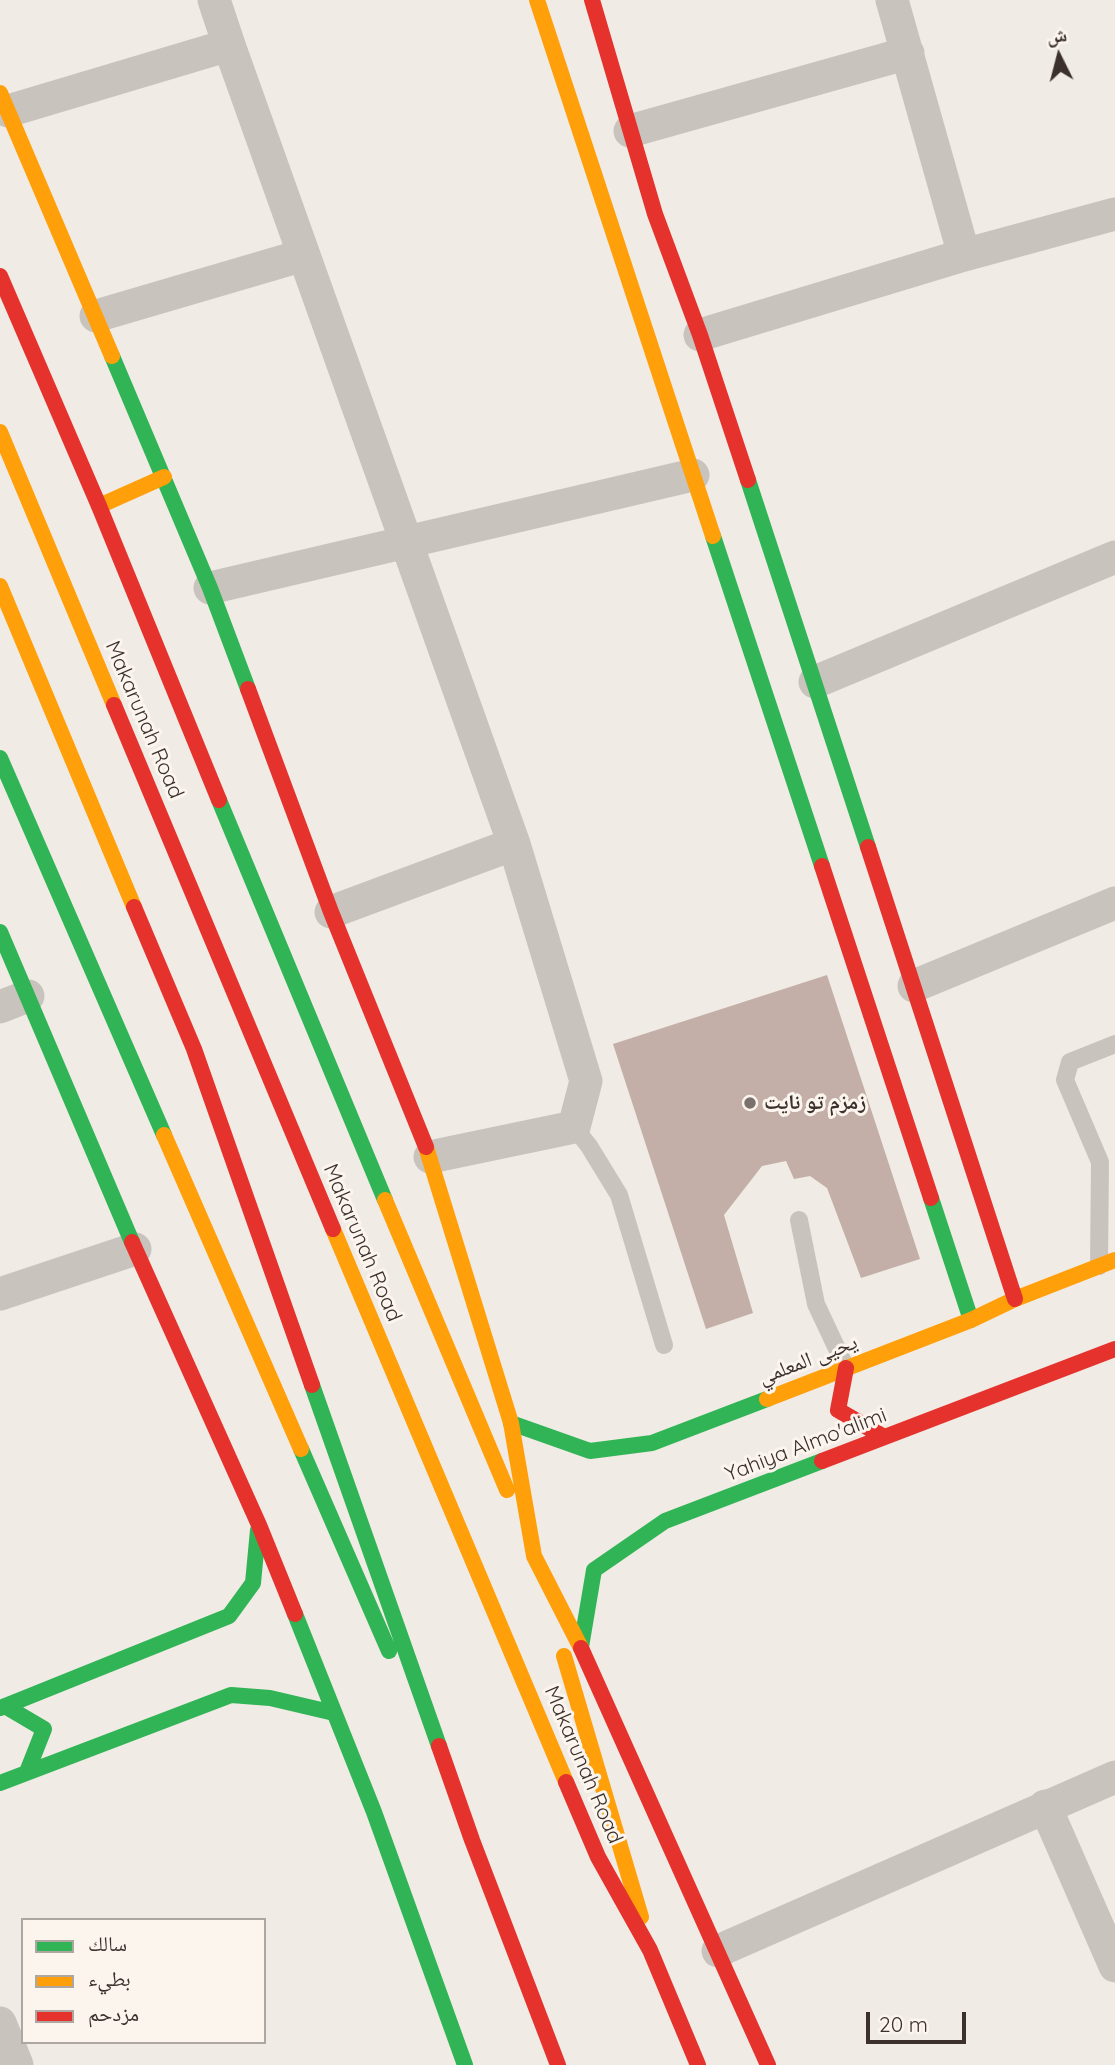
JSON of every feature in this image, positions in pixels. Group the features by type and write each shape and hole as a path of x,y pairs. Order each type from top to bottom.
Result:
{"main road":[{"path":"537,0 619,231 693,475 971,1320"},
{"path":"592,0 630,131 650,216 700,335 1015,1299"},
{"path":"4,102 210,588 331,912 430,1157 511,1423 534,1556 650,1950"},
{"path":"0,276 99,506 253,885 534,1556 581,1647 768,2065"},
{"name":"Makarunah Road","path":"0,432 598,1857 650,1950 698,2065"},
{"path":"99,506 164,477"},
{"path":"0,586 194,1049 472,1840 558,2065"},
{"path":"0,758 472,1840"},
{"path":"0,932 14,1001 135,1249 259,1525 374,1812 465,2065"},
{"name":"يحيى المعلمي","path":"511,1423 590,1451 652,1443 971,1320 1015,1299 1107,1263"},
{"name":"Yahiya Almo'alimi","path":"581,1647 594,1570 665,1521 1115,1349"},
{"path":"846,1368 838,1410 884,1437"},
{"path":"2,1707 229,1616 253,1583 259,1525"},
{"path":"0,1783 231,1695 270,1698 334,1713"},
{"path":"2,1707 44,1729 27,1772"},
{"path":"374,1812 445,1964"}],"street":[{"path":"214,0 514,844 586,1081 574,1127 430,1157"},
{"path":"892,0 964,256"},
{"path":"4,102 229,45"},
{"path":"630,131 908,53"},
{"path":"700,335 1115,214"},
{"path":"96,316 303,255"},
{"path":"210,588 693,475"},
{"path":"815,682 1115,557"},
{"path":"331,912 514,844"},
{"path":"914,986 1115,903"},
{"path":"0,1294 135,1249"},
{"path":"718,1951 1115,1777"},
{"path":"1045,1806 1115,1966"},
{"path":"0,2022 18,2065"}],"lane":[{"path":"1107,1263 1108,1160 1065,1080 1070,1062 1115,1044"},
{"path":"574,1127 619,1195 664,1345"},
{"path":"799,1220 816,1304 846,1368"}],"building":[{"name":"زمزم تو نايت","path":"827,975 920,1259 861,1278 827,1188 810,1176 794,1179 786,1161 762,1166 724,1215 753,1313 706,1329 613,1044"}],"traffic: fast":[{"path":"112,356 210,588 248,689"},
{"path":"748,480 868,847"},
{"path":"713,536 822,866"},
{"path":"0,758 164,1135"},
{"path":"219,800 385,1200"},
{"path":"0,932 132,1242"},
{"path":"931,1198 971,1320"},
{"path":"312,1385 439,1746"},
{"path":"511,1423 590,1451 652,1443 767,1399"},
{"path":"301,1449 389,1651"},
{"path":"581,1647 594,1570 665,1521 822,1461"},
{"path":"0,1708 229,1616 253,1583 258,1530"},
{"path":"295,1614 374,1812 465,2065"},
{"path":"0,1783 231,1695 270,1698 334,1713"},
{"path":"5,1706 44,1729 27,1772"}],"traffic: slow":[{"path":"537,0 713,536"},
{"path":"0,93 112,356"},
{"path":"0,432 114,705"},
{"path":"99,506 164,477"},
{"path":"0,586 134,907"},
{"path":"164,1135 301,1449"},
{"path":"426,1147 511,1423 534,1556 581,1648"},
{"path":"385,1200 507,1490"},
{"path":"333,1229 566,1782"},
{"path":"767,1399 971,1320 1015,1299 1115,1260"},
{"path":"564,1656 641,1917"}],"traffic: jam":[{"path":"592,0 655,214 700,335 748,480"},
{"path":"0,276 99,506 219,800"},
{"path":"248,689 331,912 426,1147"},
{"path":"114,705 333,1229"},
{"path":"868,847 1015,1299"},
{"path":"822,866 931,1198"},
{"path":"134,907 194,1049 312,1385"},
{"path":"132,1242 259,1525 295,1614"},
{"path":"822,1461 1115,1349"},
{"path":"846,1368 838,1410 884,1437"},
{"path":"581,1648 768,2065"},
{"path":"439,1746 558,2065"},
{"path":"566,1782 598,1857 650,1950 698,2065"}],"place":[{"name":"زمزم تو نايت","path":"750,1103"}]}
